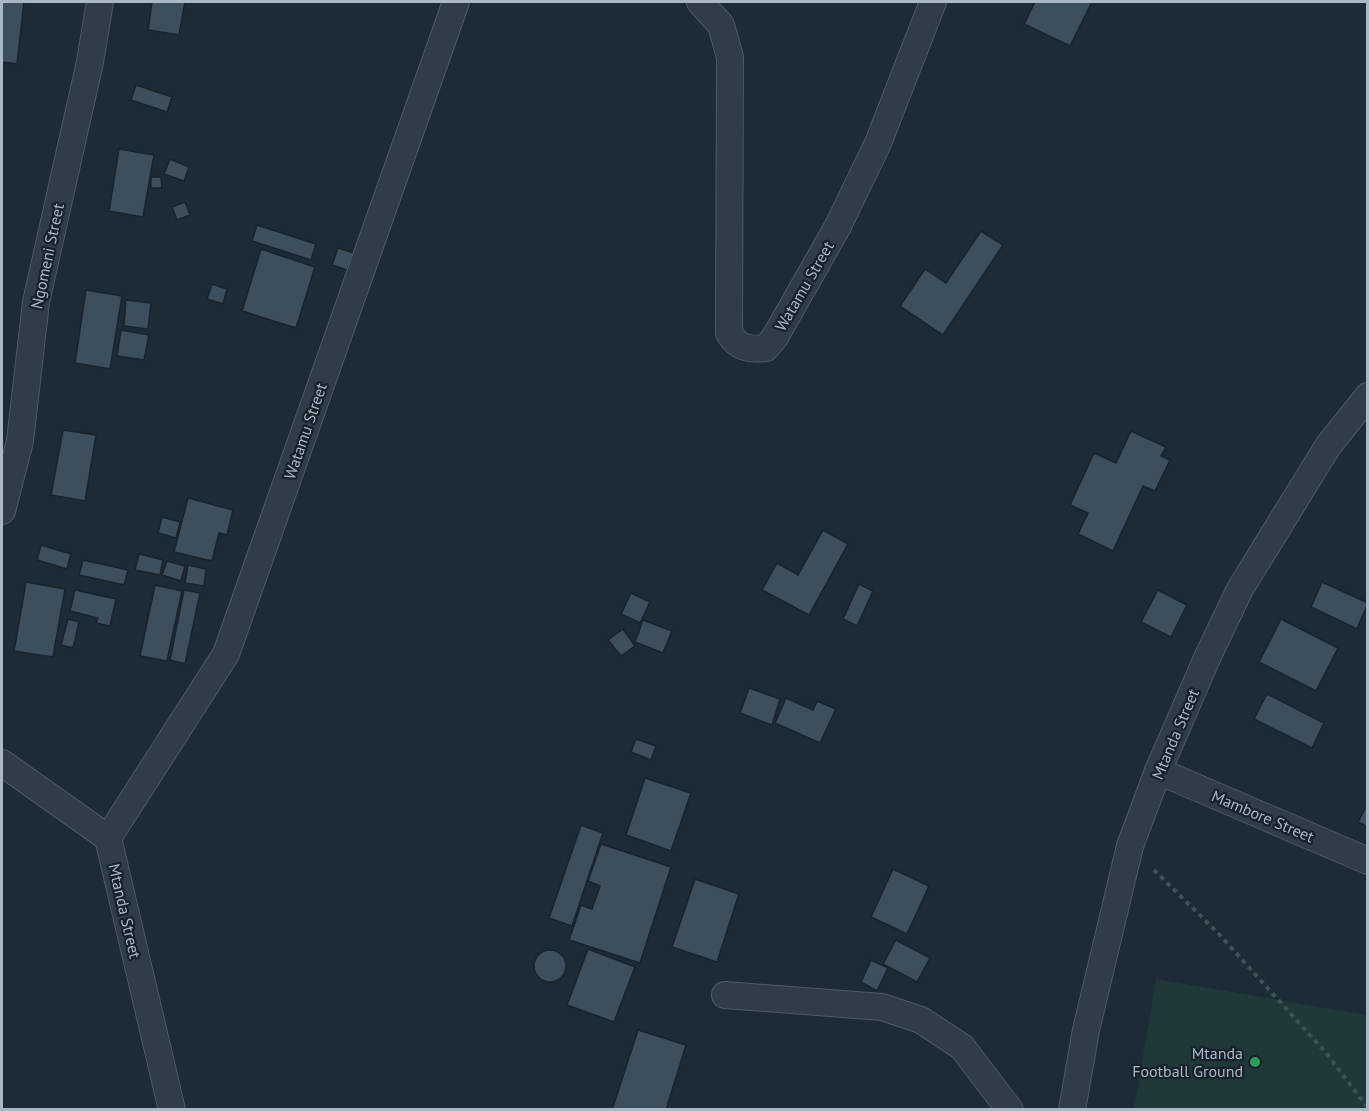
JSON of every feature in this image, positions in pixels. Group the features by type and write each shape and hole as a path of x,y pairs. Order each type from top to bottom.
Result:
{"street":[{"name":"Ngomeni Street","path":"2,511 20,441 36,302 90,62 100,2"},
{"name":"Watamu Street","path":"108,838 226,654 456,2"},
{"name":"Watamu Street","path":"701,2 721,25 730,57 729,333 734,342 750,350 766,348 775,337 837,226 878,143 933,2"},
{"name":"Mtanda Street","path":"1072,1110 1086,1030 1130,846 1158,771 1240,589 1328,446 1368,396"},
{"path":"2,763 108,838"},
{"name":"Mambore Street","path":"1158,771 1368,861"},
{"name":"Mtanda Street","path":"108,838 172,1110"},
{"path":"726,995 882,1006 921,1020 962,1047 1010,1110"}],"path":[{"path":"1130,846 1218,933 1320,1045 1368,1108"}],"green space":[{"name":"Mtanda Football Ground","path":"1156,979 1367,1015 1367,1109 1134,1109"}],"building":[{"path":"2,2 24,2 17,64 2,62"},
{"path":"152,2 185,2 179,35 148,30"},
{"path":"1035,2 1092,2 1070,46 1024,24"},
{"path":"136,85 172,97 167,112 131,100"},
{"path":"119,149 154,155 143,217 109,211"},
{"path":"170,159 189,167 184,181 164,174"},
{"path":"151,177 161,177 162,188 151,188"},
{"path":"185,202 190,215 177,220 172,207"},
{"path":"257,225 316,244 311,260 252,241"},
{"path":"981,231 1003,245 943,335 900,306 925,269 946,283"},
{"path":"338,248 354,253 347,270 332,265"},
{"path":"261,249 315,267 296,328 242,311"},
{"path":"212,284 227,289 223,304 207,299"},
{"path":"86,290 122,296 110,369 75,363"},
{"path":"126,300 151,303 148,329 124,326"},
{"path":"121,330 149,335 144,360 117,356"},
{"path":"63,430 96,435 85,501 51,495"},
{"path":"1131,431 1166,447 1161,456 1170,460 1155,491 1143,486 1113,551 1078,534 1088,513 1070,505 1094,453 1116,463"},
{"path":"188,498 233,510 227,535 219,533 212,561 174,552"},
{"path":"162,517 180,522 176,538 158,533"},
{"path":"823,530 848,544 809,615 762,590 777,563 798,575"},
{"path":"41,545 71,554 67,569 37,560"},
{"path":"139,554 163,560 160,575 135,570"},
{"path":"83,560 128,570 124,585 79,575"},
{"path":"167,561 185,566 181,581 162,575"},
{"path":"188,565 206,569 204,586 185,583"},
{"path":"26,582 65,589 53,657 14,651"},
{"path":"1322,582 1368,603 1357,629 1311,607"},
{"path":"859,584 873,591 857,626 843,619"},
{"path":"155,585 182,591 167,661 140,656"},
{"path":"75,590 116,599 110,626 96,623 98,618 70,611"},
{"path":"184,590 200,593 185,664 170,660"},
{"path":"1158,590 1187,605 1171,637 1141,622"},
{"path":"631,593 650,602 640,623 621,614"},
{"path":"68,619 79,622 73,648 61,645"},
{"path":"1281,619 1338,648 1316,691 1259,662"},
{"path":"643,620 672,631 663,653 635,642"},
{"path":"623,629 635,646 621,656 608,640"},
{"path":"749,688 780,699 772,725 740,713"},
{"path":"1267,694 1324,723 1312,748 1254,719"},
{"path":"786,698 813,710 817,701 836,709 820,743 775,723"},
{"path":"636,739 656,746 651,760 631,752"},
{"path":"645,778 691,793 671,851 626,835"},
{"path":"1368,803 1368,827 1358,822"},
{"path":"581,825 603,833 572,926 549,918"},
{"path":"601,844 671,867 640,963 569,940 581,905 592,909 600,886 588,881"},
{"path":"893,869 929,886 907,934 871,917"},
{"path":"695,879 739,894 717,962 672,947"},
{"path":"896,940 930,958 917,982 883,964"},
{"path":"588,949 635,967 614,1022 567,1005"},
{"path":"550,950 562,954 566,966 562,978 550,982 538,978 534,966 538,954"},
{"path":"871,960 888,968 877,991 861,982"},
{"path":"638,1030 686,1045 666,1110 612,1110"}],"place":[{"name":"Mtanda Football Ground","path":"1255,1062"}]}
